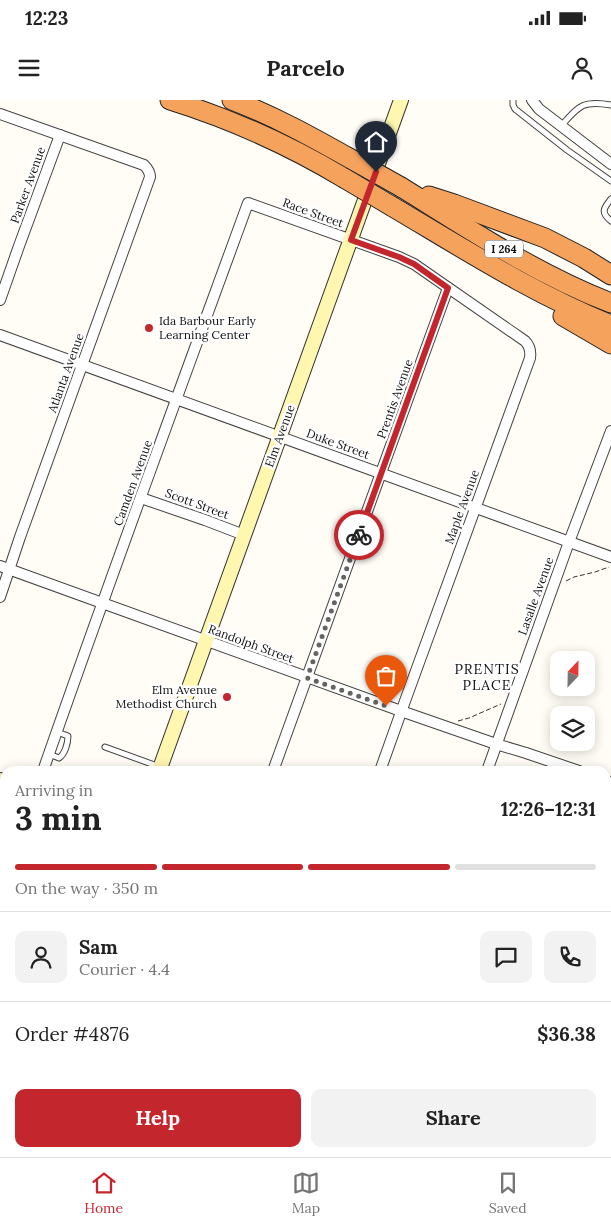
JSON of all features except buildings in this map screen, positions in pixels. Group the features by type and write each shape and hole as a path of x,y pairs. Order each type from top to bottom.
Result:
{"highway":[{"name":"I 264","path":"170,100 272,138 310,158 504,273 545,295 611,325"},
{"name":"I 264","path":"232,100 295,128 401,187 532,266 566,284 611,303"},
{"path":"401,187 454,204 545,238 584,258 611,275"},
{"path":"452,242 492,274 611,344"}],"main road":[{"name":"Elm Avenue","path":"161,766 401,100"}],"street":[{"path":"532,100 539,109 611,164"},
{"path":"0,114 60,135"},
{"name":"Atlanta Avenue","path":"0,597 5,568 83,365 150,177 148,168 138,163 60,135"},
{"name":"Parker Avenue","path":"0,300 60,135"},
{"name":"Race Street","path":"248,203 399,257 414,264 448,288"},
{"name":"Camden Avenue","path":"45,766 102,603 248,203"},
{"name":"Prentis Avenue","path":"275,766 448,288"},
{"name":"Maple Avenue","path":"382,766 530,358 529,345 525,340 448,288"},
{"name":"Duke Street","path":"0,335 611,557"},
{"name":"Lasalle Avenue","path":"489,766 611,431"},
{"name":"Scott Street","path":"141,498 244,535"},
{"name":"Randolph Street","path":"5,568 307,678 564,766"}],"lane":[{"path":"513,100 513,105 516,109 567,150 611,181"},
{"path":"561,126 584,103 599,101 611,105"},
{"path":"611,198 604,211 607,218 611,221"},
{"path":"105,747 152,766"}],"path":[{"path":"563,582 611,566"},
{"path":"457,721 469,718 500,704"}],"way so far":[{"path":"359,535 307,678 386,706"}],"place":[{"name":"Ida Barbour Early Learning Center","path":"149,328"},
{"name":"Elm Avenue Methodist Church","path":"227,697"}],"district":[{"name":"PRENTIS PLACE","path":"487,678"}],"route":[{"path":"359,535 448,288 414,264 351,240 376,172"}]}
